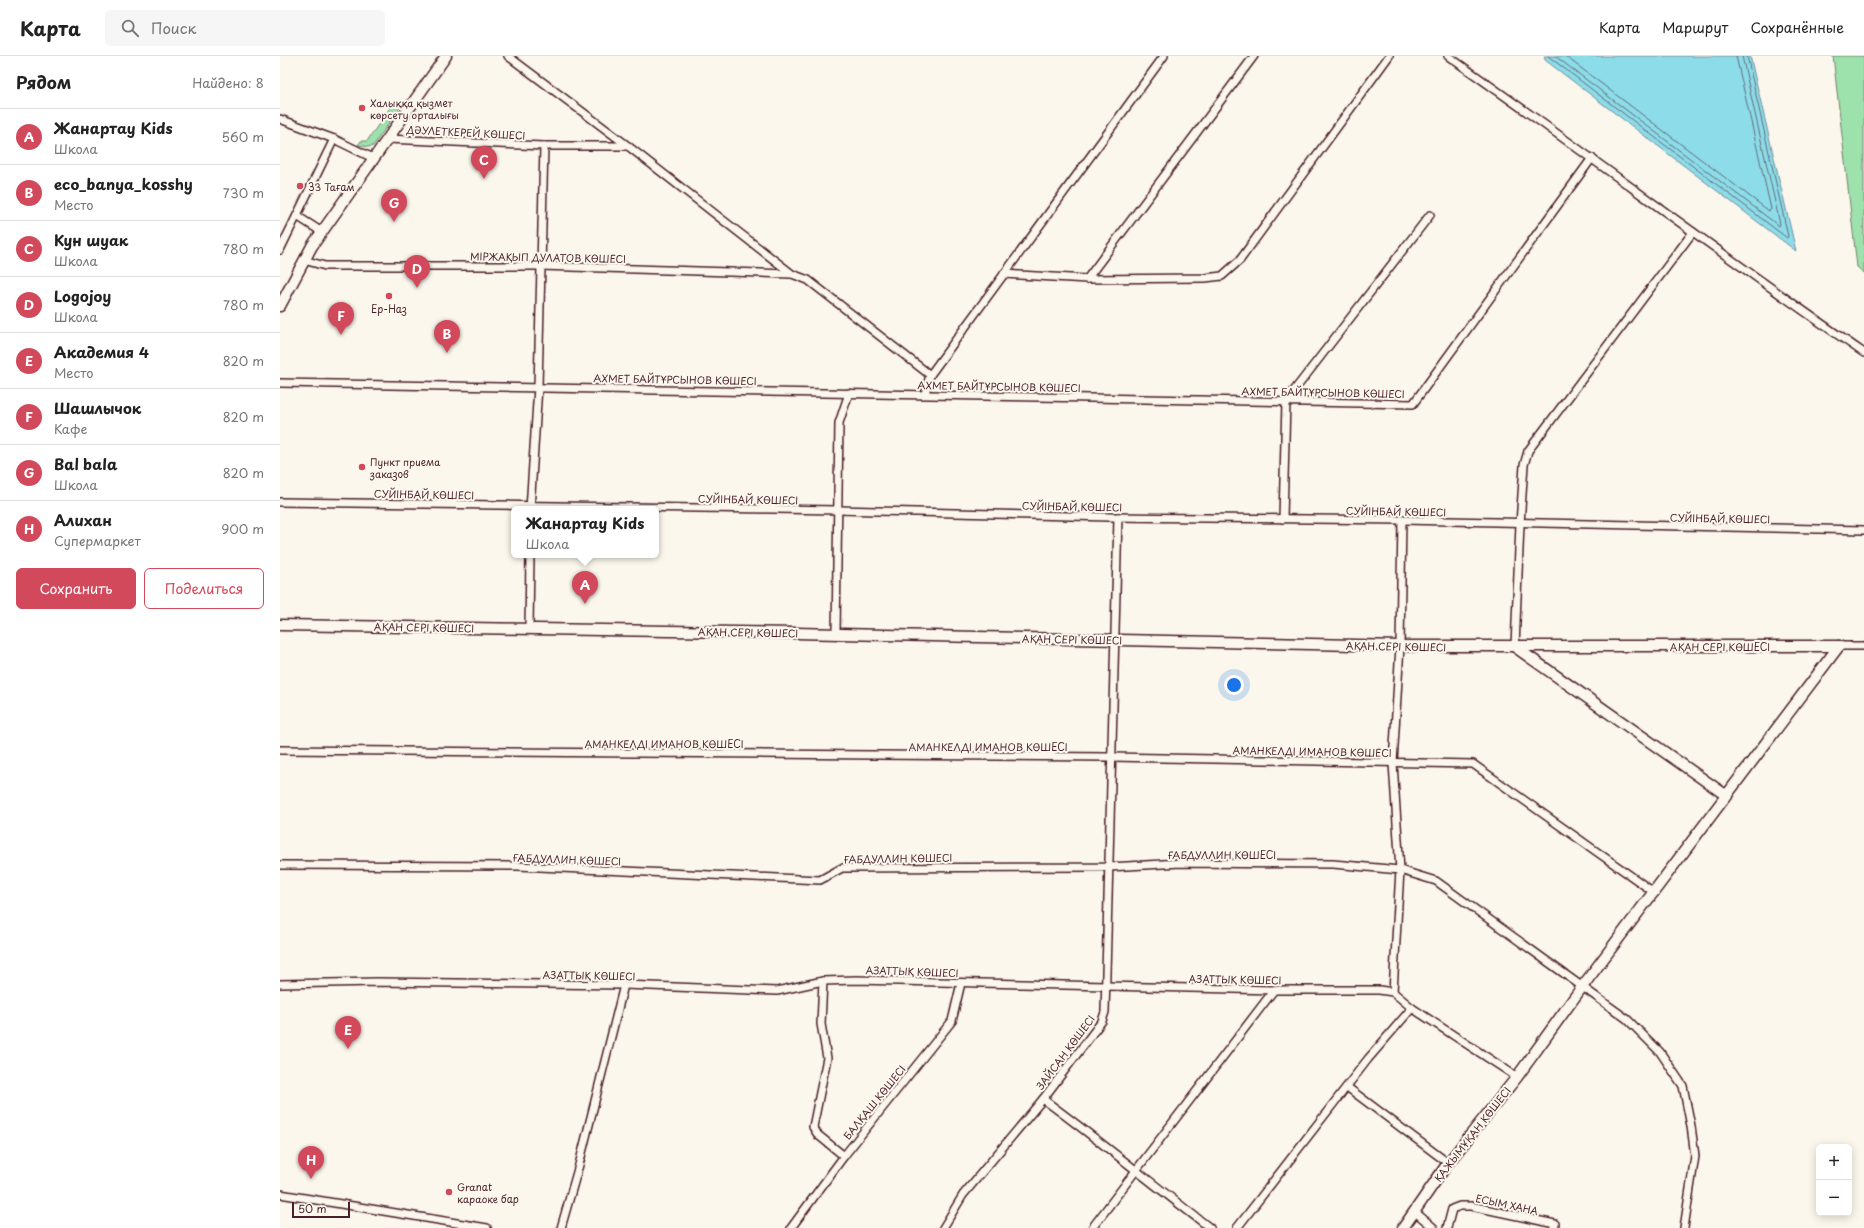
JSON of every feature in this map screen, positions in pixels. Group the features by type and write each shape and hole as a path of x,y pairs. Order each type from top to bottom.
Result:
{"street":[{"path":"280,306 304,260 322,232 446,56"},
{"path":"508,56 628,146 792,274 808,280 930,375"},
{"path":"925,394 930,375 1164,56"},
{"path":"1087,279 1254,56"},
{"path":"1004,274 1087,279 1205,278 1222,276 1240,260 1388,56"},
{"path":"1448,56 1864,353"},
{"path":"280,119 334,139 373,158"},
{"path":"280,250 334,139"},
{"name":"ДӘУЛЕТКЕРЕЙ КӨШЕСІ","path":"388,139 544,146 628,146"},
{"path":"530,506 538,387 544,146"},
{"name":"АХМЕТ БАЙТҰРСЫНОВ КӨШЕСІ","path":"280,383 1413,404 1592,158"},
{"path":"1283,519 1286,401 1430,215"},
{"path":"297,216 322,232"},
{"path":"1693,232 1528,451 1524,464 1514,646 1727,796"},
{"name":"МІРЖАҚЫП ДУЛАТОВ КӨШЕСІ","path":"304,260 325,266 540,266 792,274"},
{"path":"836,634 839,423 849,393"},
{"name":"СУЙІНБАЙ КӨШЕСІ","path":"280,502 511,507"},
{"name":"СУЙІНБАЙ КӨШЕСІ","path":"659,508 838,510 1118,517 1402,520 1520,524 1864,530"},
{"name":"ЗАЙСАН КӨШЕСІ","path":"943,1228 963,1194 1043,1099 1102,1021 1105,1012 1118,517"},
{"path":"1402,520 1400,646 1393,763 1400,870 1393,992 1412,1008 1518,1076"},
{"path":"529,628 530,558"},
{"name":"АҚАН СЕРІ КӨШЕСІ","path":"280,625 529,628 1400,646 1864,646"},
{"name":"ҚАЖЫМҰҚАН КӨШЕСІ","path":"1403,1228 1448,1163 1518,1076 1582,987 1655,893 1839,646"},
{"name":"АМАНКЕЛДІ ИМАНОВ КӨШЕСІ","path":"280,750 1111,757 1473,764 1655,893"},
{"name":"ҒАБДУЛЛИН КӨШЕСІ","path":"280,865 518,866 820,880 842,868 1109,867 1181,864 1333,864 1400,870 1436,881 1627,1019 1660,1052 1683,1086 1695,1156 1684,1228"},
{"name":"АЗАТТЫҚ КӨШЕСІ","path":"280,984 377,982 624,985 777,991 823,982 856,980 1274,990 1379,990 1393,992"},
{"path":"823,982 821,1024 827,1058 813,1127 818,1135 844,1156"},
{"name":"БАЛҚАШ КӨШЕСІ","path":"791,1228 844,1156 952,1021 960,983"},
{"path":"561,1228 579,1165 624,985"},
{"path":"1092,1228 1274,990"},
{"path":"1237,1228 1347,1087 1412,1008"},
{"path":"1347,1087 1448,1163"},
{"path":"1043,1099 1123,1158 1135,1170 1210,1228"},
{"path":"280,1194 487,1228"},
{"name":"ЕСЫМ ХАНА","path":"1447,1228 1452,1209 1460,1206 1471,1206 1554,1226"},
{"path":"1415,1212 1434,1228"}],"green space":[{"path":"1833,56 1864,56 1864,273 1857,267"},
{"path":"394,102 403,103 373,146 369,147 358,145 361,141 367,141"}],"water":[{"path":"1544,56 1750,56 1796,251 1545,60"}],"place":[{"name":"Халыққа қызмет көрсету орталығы","path":"362,108"},
{"name":"Кун шуак","path":"484,179"},
{"name":"33 Тағам","path":"300,186"},
{"name":"Bal bala","path":"394,222"},
{"name":"Logojoy","path":"417,288"},
{"name":"Ер-Наз","path":"389,296"},
{"name":"Шашлычок","path":"341,335"},
{"name":"eco_banya_kosshy","path":"447,353"},
{"name":"Пункт приема заказов","path":"362,467"},
{"name":"Жанартау Kids","path":"585,604"},
{"name":"Академия 4","path":"348,1049"},
{"name":"Алихан","path":"311,1179"},
{"name":"Granat караоке бар","path":"449,1192"}]}
